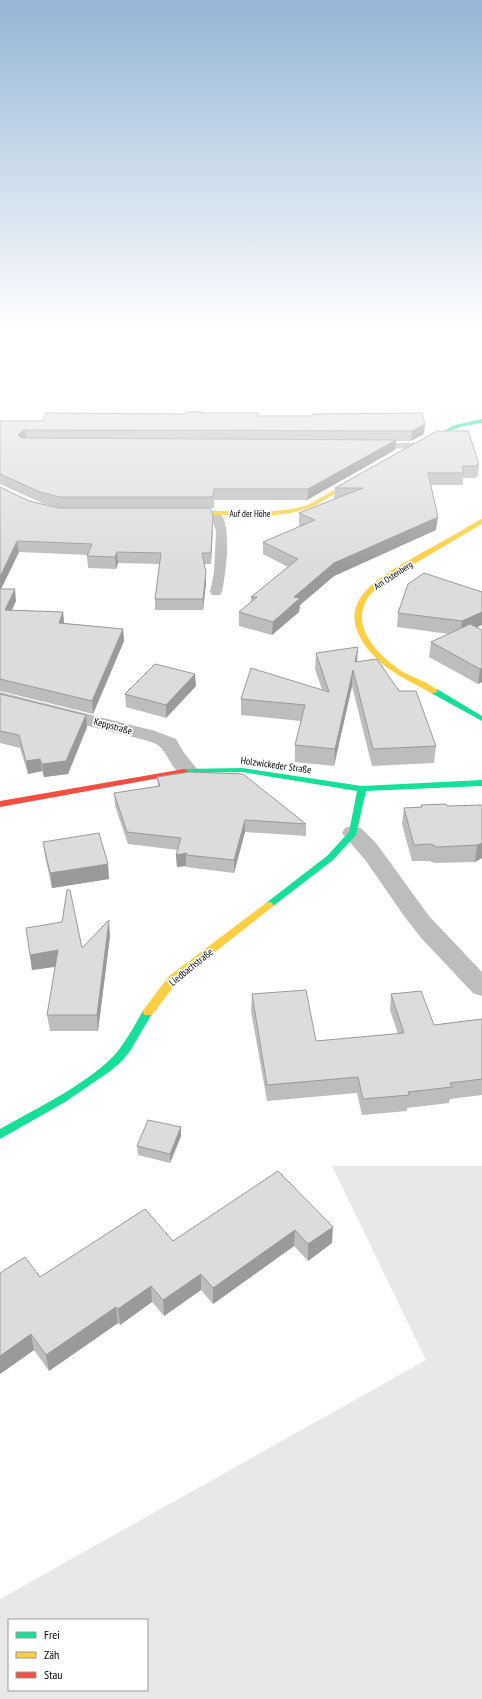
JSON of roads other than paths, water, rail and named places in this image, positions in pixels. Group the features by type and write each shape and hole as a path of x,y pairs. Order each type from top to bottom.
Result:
{"street":[{"path":"403,454 454,425 482,421"},
{"name":"Auf der Höhe","path":"172,513 274,513 302,509 370,472"},
{"name":"Am Ostenberg","path":"482,521 384,578 369,591 360,603 358,618 360,631 370,646 386,663 482,719"},
{"name":"Keppstraße","path":"0,698 141,734 169,743 175,754 188,770"},
{"name":"Holzwickeder Straße","path":"0,804 188,770 242,770 362,789 481,782"},
{"path":"362,789 353,833 368,846 403,898 429,932 482,987"},
{"name":"Liedbachstraße","path":"0,1134 61,1100 92,1079 119,1057 148,1012 173,979 330,858 353,833"}],"lane":[{"path":"361,446 416,446"},
{"path":"215,513 222,530 220,573 216,592"}]}
